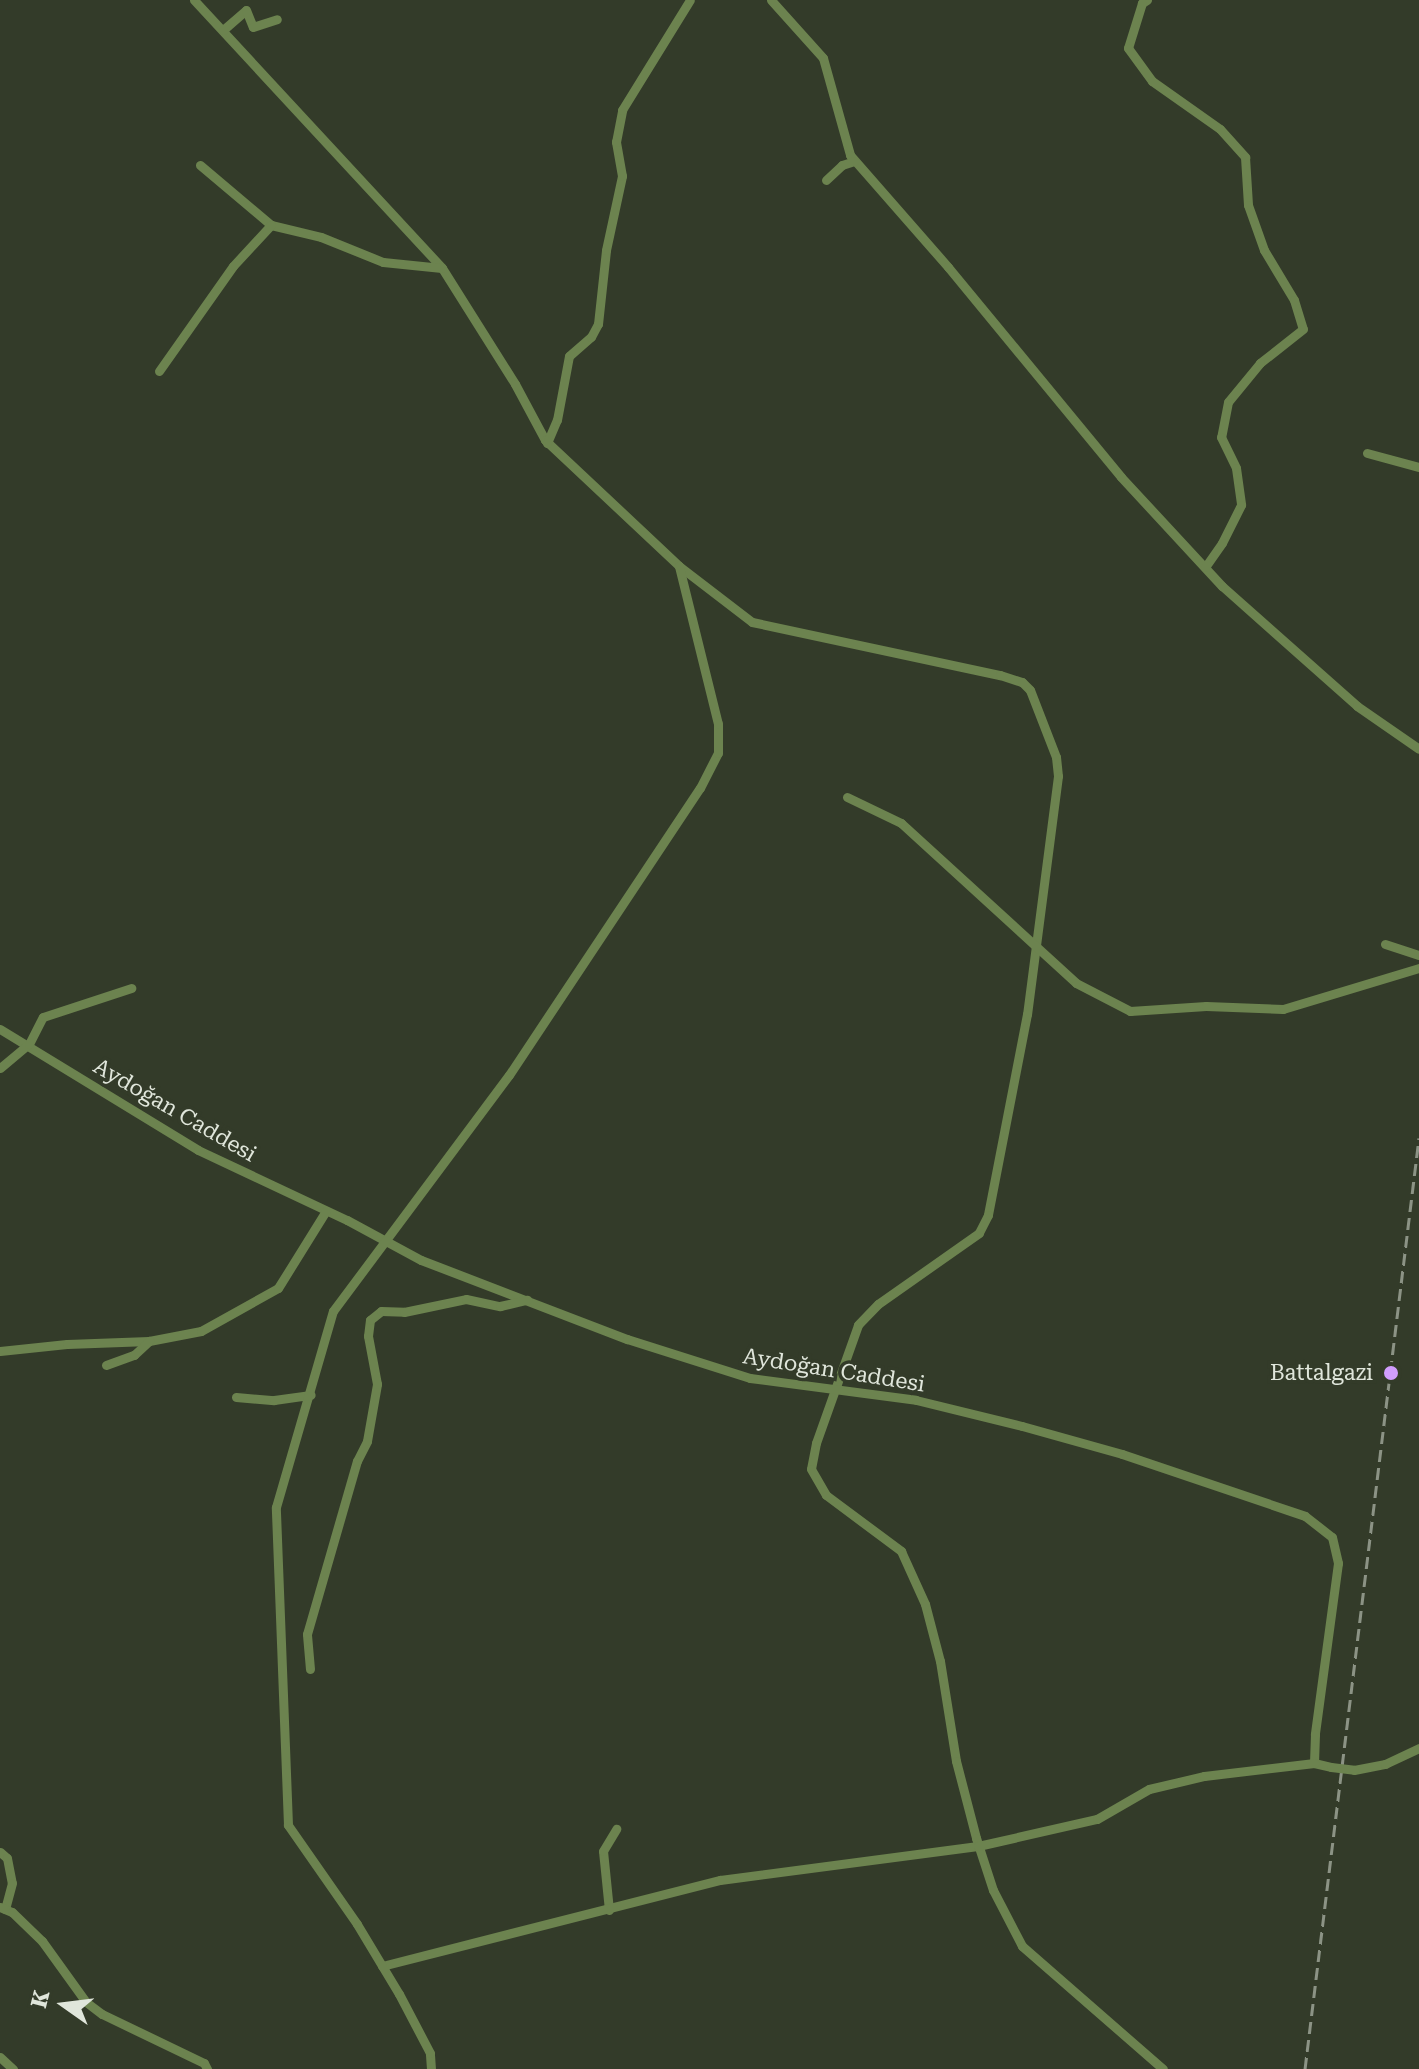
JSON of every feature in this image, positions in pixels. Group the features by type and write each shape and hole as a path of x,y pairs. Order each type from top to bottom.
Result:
{"street":[{"path":"194,0 442,268 547,443 679,566 752,622 1022,682 1030,690 1056,757 1058,776 1027,1014 988,1215 979,1233 878,1304 858,1325 816,1443 811,1469 826,1495 901,1551 925,1604 940,1661 956,1761 978,1846 993,1890 1022,1946 1163,2069"},
{"path":"547,443 557,420 569,356 591,337 598,324 606,250 622,176 616,142 622,110 690,0"},
{"path":"771,0 823,58 838,118 854,161 948,267 1121,477 1205,567 1357,706 1419,749"},
{"path":"1147,0 1142,3 1128,48 1152,81 1220,129 1245,157 1248,205 1264,250 1294,300 1303,329 1260,363 1228,402 1221,437 1236,468 1241,505 1222,543 1205,567"},
{"path":"223,30 246,10 253,27 277,19"},
{"path":"826,180 842,165 854,161"},
{"path":"200,165 271,225 321,237 383,262 442,268"},
{"path":"159,371 233,266 271,225"},
{"path":"1367,453 1419,467"},
{"path":"431,2069 430,2053 382,1966 288,1825 276,1507 333,1311 383,1240 443,1168 517,1063 700,788 718,753 718,724 679,566"},
{"path":"847,797 901,823 1076,983 1130,1011 1206,1006 1283,1009 1419,968"},
{"path":"1385,944 1419,955"},
{"path":"0,1068 29,1044 43,1017 131,988"},
{"name":"Aydoğan Caddesi","path":"0,1029 198,1150 421,1260 627,1339 750,1378 916,1400 1122,1454 1305,1516 1332,1537 1338,1563 1336,1598 1315,1734 1314,1763"},
{"path":"0,1351 67,1344 149,1341 201,1331 278,1288 326,1211"},
{"path":"310,1669 307,1634 357,1461 367,1441 377,1384 368,1336 370,1320 381,1311 404,1312 466,1299 500,1306 527,1300"},
{"path":"106,1365 134,1355 149,1341"},
{"path":"236,1397 274,1400 311,1395"},
{"path":"382,1966 720,1880 978,1846 1097,1819 1149,1789 1177,1783 1314,1763 1354,1770 1385,1764 1419,1748"},
{"path":"609,1910 603,1851 616,1829"},
{"path":"0,1852 7,1858 12,1883 2,1908 42,1941 86,2002 102,2014 204,2063 207,2069"},
{"path":"0,2057 13,2069"}],"railway":[{"path":"1305,2069 1419,1138"}],"place":[{"name":"Battalgazi","path":"1391,1373"}]}
